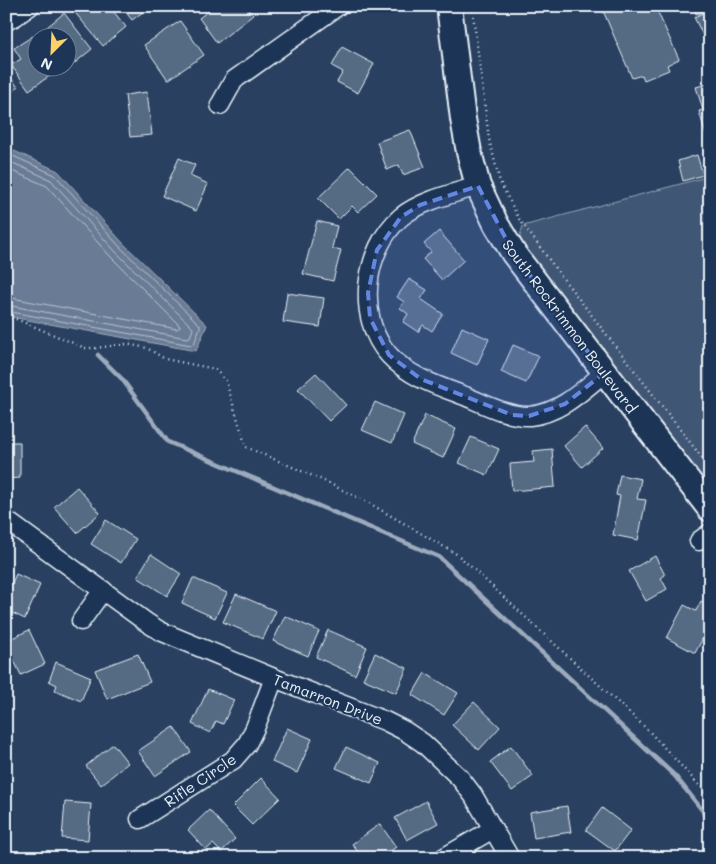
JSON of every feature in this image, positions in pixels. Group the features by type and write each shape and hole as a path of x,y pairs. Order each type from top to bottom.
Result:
{"main road":[{"name":"South Rockrimmon Boulevard","path":"449,6 469,152 478,186 496,224 514,254 710,509"}],"street":[{"path":"6,21 30,6"},
{"path":"220,105 234,80 338,6"},
{"path":"478,186 420,205 401,217 387,233 377,250 371,270 368,293 371,342 421,379 512,414 529,416 548,412 565,404 604,372"},
{"name":"Tamarron Drive","path":"6,520 160,631 385,721 423,743 460,778 473,795 510,858"},
{"path":"81,621 103,590"},
{"name":"Rifle Circle","path":"140,819 233,760 247,744 255,728 274,678"},
{"path":"443,858 492,829"}],"path":[{"path":"472,6 489,139 500,182 519,219 710,468"},
{"path":"6,319 16,319 85,348 126,344 147,348 165,360 215,369 226,381 246,447 320,479 369,503 458,554 648,730 710,797"}],"highlighted area":[{"path":"478,186 514,254 604,373 565,404 529,416 512,415 421,379 389,355 370,318 368,293 377,250 401,217 420,205"}],"shaded area":[{"path":"710,176 710,512 514,254 523,226"}],"water":[{"path":"10,149 58,171 123,243 207,325 196,351 6,316 6,157"}],"building":[{"path":"76,6 109,6 126,27 103,46 72,9"},
{"path":"121,6 151,6 132,20"},
{"path":"215,6 246,6 253,15 217,43 199,18"},
{"path":"601,6 655,6 679,59 667,65 669,70 644,80 642,75 632,78"},
{"path":"693,6 709,6 710,9 696,14"},
{"path":"710,10 710,40 706,42 694,17"},
{"path":"64,13 76,28 48,28"},
{"path":"180,21 204,55 168,80 144,45"},
{"path":"78,31 92,49 78,60"},
{"path":"28,39 28,78 47,78 29,90 11,65 21,59 14,48"},
{"path":"342,47 374,64 358,93 337,82 343,72 332,66"},
{"path":"6,72 18,87 6,97"},
{"path":"710,83 710,141 708,142 699,111 703,110 696,87"},
{"path":"147,92 152,135 130,137 125,95"},
{"path":"410,130 425,167 403,175 399,165 387,170 377,142"},
{"path":"697,155 703,175 683,181 678,161"},
{"path":"179,158 195,165 190,176 208,184 196,211 162,196"},
{"path":"350,167 377,194 358,212 352,206 339,219 318,198"},
{"path":"317,221 337,226 332,248 341,250 333,281 303,274"},
{"path":"439,231 464,260 442,280 423,259 431,252 424,244"},
{"path":"409,279 427,290 421,299 443,314 432,331 423,325 418,332 403,322 408,314 400,308 404,302 397,297"},
{"path":"287,293 324,298 320,327 283,322"},
{"path":"462,327 489,339 477,365 451,353"},
{"path":"513,345 539,356 526,383 501,372"},
{"path":"316,373 346,405 329,421 298,389"},
{"path":"375,402 404,415 392,443 362,430"},
{"path":"425,415 456,429 443,458 412,444"},
{"path":"585,427 603,448 582,467 564,446"},
{"path":"471,437 499,449 487,475 459,463"},
{"path":"6,442 20,442 20,478 6,479"},
{"path":"552,449 555,487 512,491 510,464 534,462 533,451"},
{"path":"620,475 641,479 637,499 646,500 638,540 613,535 620,496 616,495"},
{"path":"77,487 100,513 77,533 54,507"},
{"path":"106,520 136,539 121,563 91,544"},
{"path":"151,554 181,574 167,596 137,577"},
{"path":"655,556 665,575 661,578 667,589 646,601 629,571"},
{"path":"16,574 40,585 25,619 6,610 6,596"},
{"path":"193,578 227,593 215,618 182,603"},
{"path":"236,594 276,611 263,639 223,622"},
{"path":"701,601 710,605 710,625 695,653 667,638 684,605 696,611"},
{"path":"285,616 319,631 308,656 273,641"},
{"path":"29,630 45,664 21,675 6,641"},
{"path":"328,630 367,647 355,675 316,657"},
{"path":"375,653 407,668 396,693 363,679"},
{"path":"138,654 150,682 107,699 95,670"},
{"path":"56,662 91,677 81,701 55,690 57,685 49,681"},
{"path":"425,673 458,693 444,715 412,695"},
{"path":"208,689 234,700 223,724 216,721 210,733 192,724"},
{"path":"474,702 500,727 479,750 452,725"},
{"path":"174,727 191,752 155,776 138,751"},
{"path":"287,728 312,739 297,773 272,762"},
{"path":"113,744 128,763 101,785 86,766"},
{"path":"511,746 533,776 512,791 490,762"},
{"path":"346,747 380,763 371,783 336,768"},
{"path":"261,778 280,798 252,825 233,806"},
{"path":"426,801 438,823 407,840 395,818"},
{"path":"65,802 91,804 88,840 62,838"},
{"path":"567,806 571,832 534,838 530,812"},
{"path":"602,808 631,830 615,851 586,830"},
{"path":"209,810 235,839 221,852 213,844 206,850 188,830"},
{"path":"380,824 396,847 381,858 370,858 365,852 360,855 352,844"}],"waterway":[{"path":"98,355 122,379 168,442 439,557 675,776 703,811 710,844"},
{"path":"708,858 710,845"}]}
